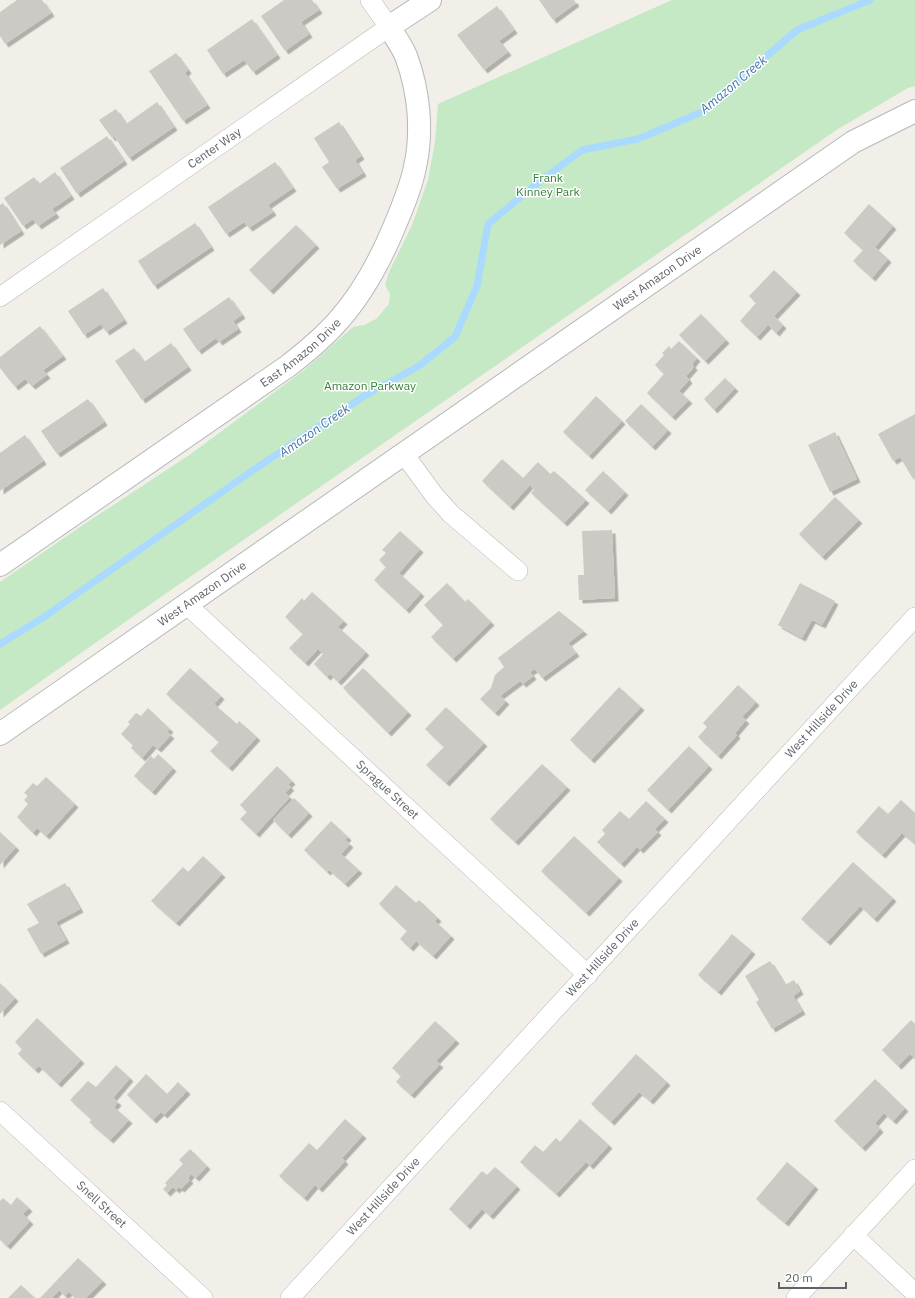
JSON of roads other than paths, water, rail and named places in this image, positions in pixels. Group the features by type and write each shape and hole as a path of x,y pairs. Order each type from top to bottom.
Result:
{"street":[{"path":"370,0 389,27"},
{"name":"Center Way","path":"0,297 430,0"},
{"name":"East Amazon Drive","path":"0,565 288,366 314,346 338,321 356,298 375,268 394,228 415,168 419,142 418,109 413,77 406,55 389,27"},
{"name":"West Amazon Drive","path":"0,734 854,142 915,111"},
{"path":"404,454 434,496 451,514 518,571"},
{"name":"Sprague Street","path":"186,604 588,975"},
{"name":"West Hillside Drive","path":"290,1298 915,617"},
{"name":"Snell Street","path":"0,1112 203,1298"},
{"path":"796,1298 915,1169"},
{"path":"853,1235 915,1293"}],"waterway":[{"name":"Amazon Creek","path":"0,644 44,617 249,473 364,396 419,366 455,337 477,286 488,224 534,186 582,150 638,139 702,112 797,30 870,0"}],"park label":[{"name":"Frank Kinney Park","path":"548,185"},
{"name":"Amazon Parkway","path":"370,386"}]}
